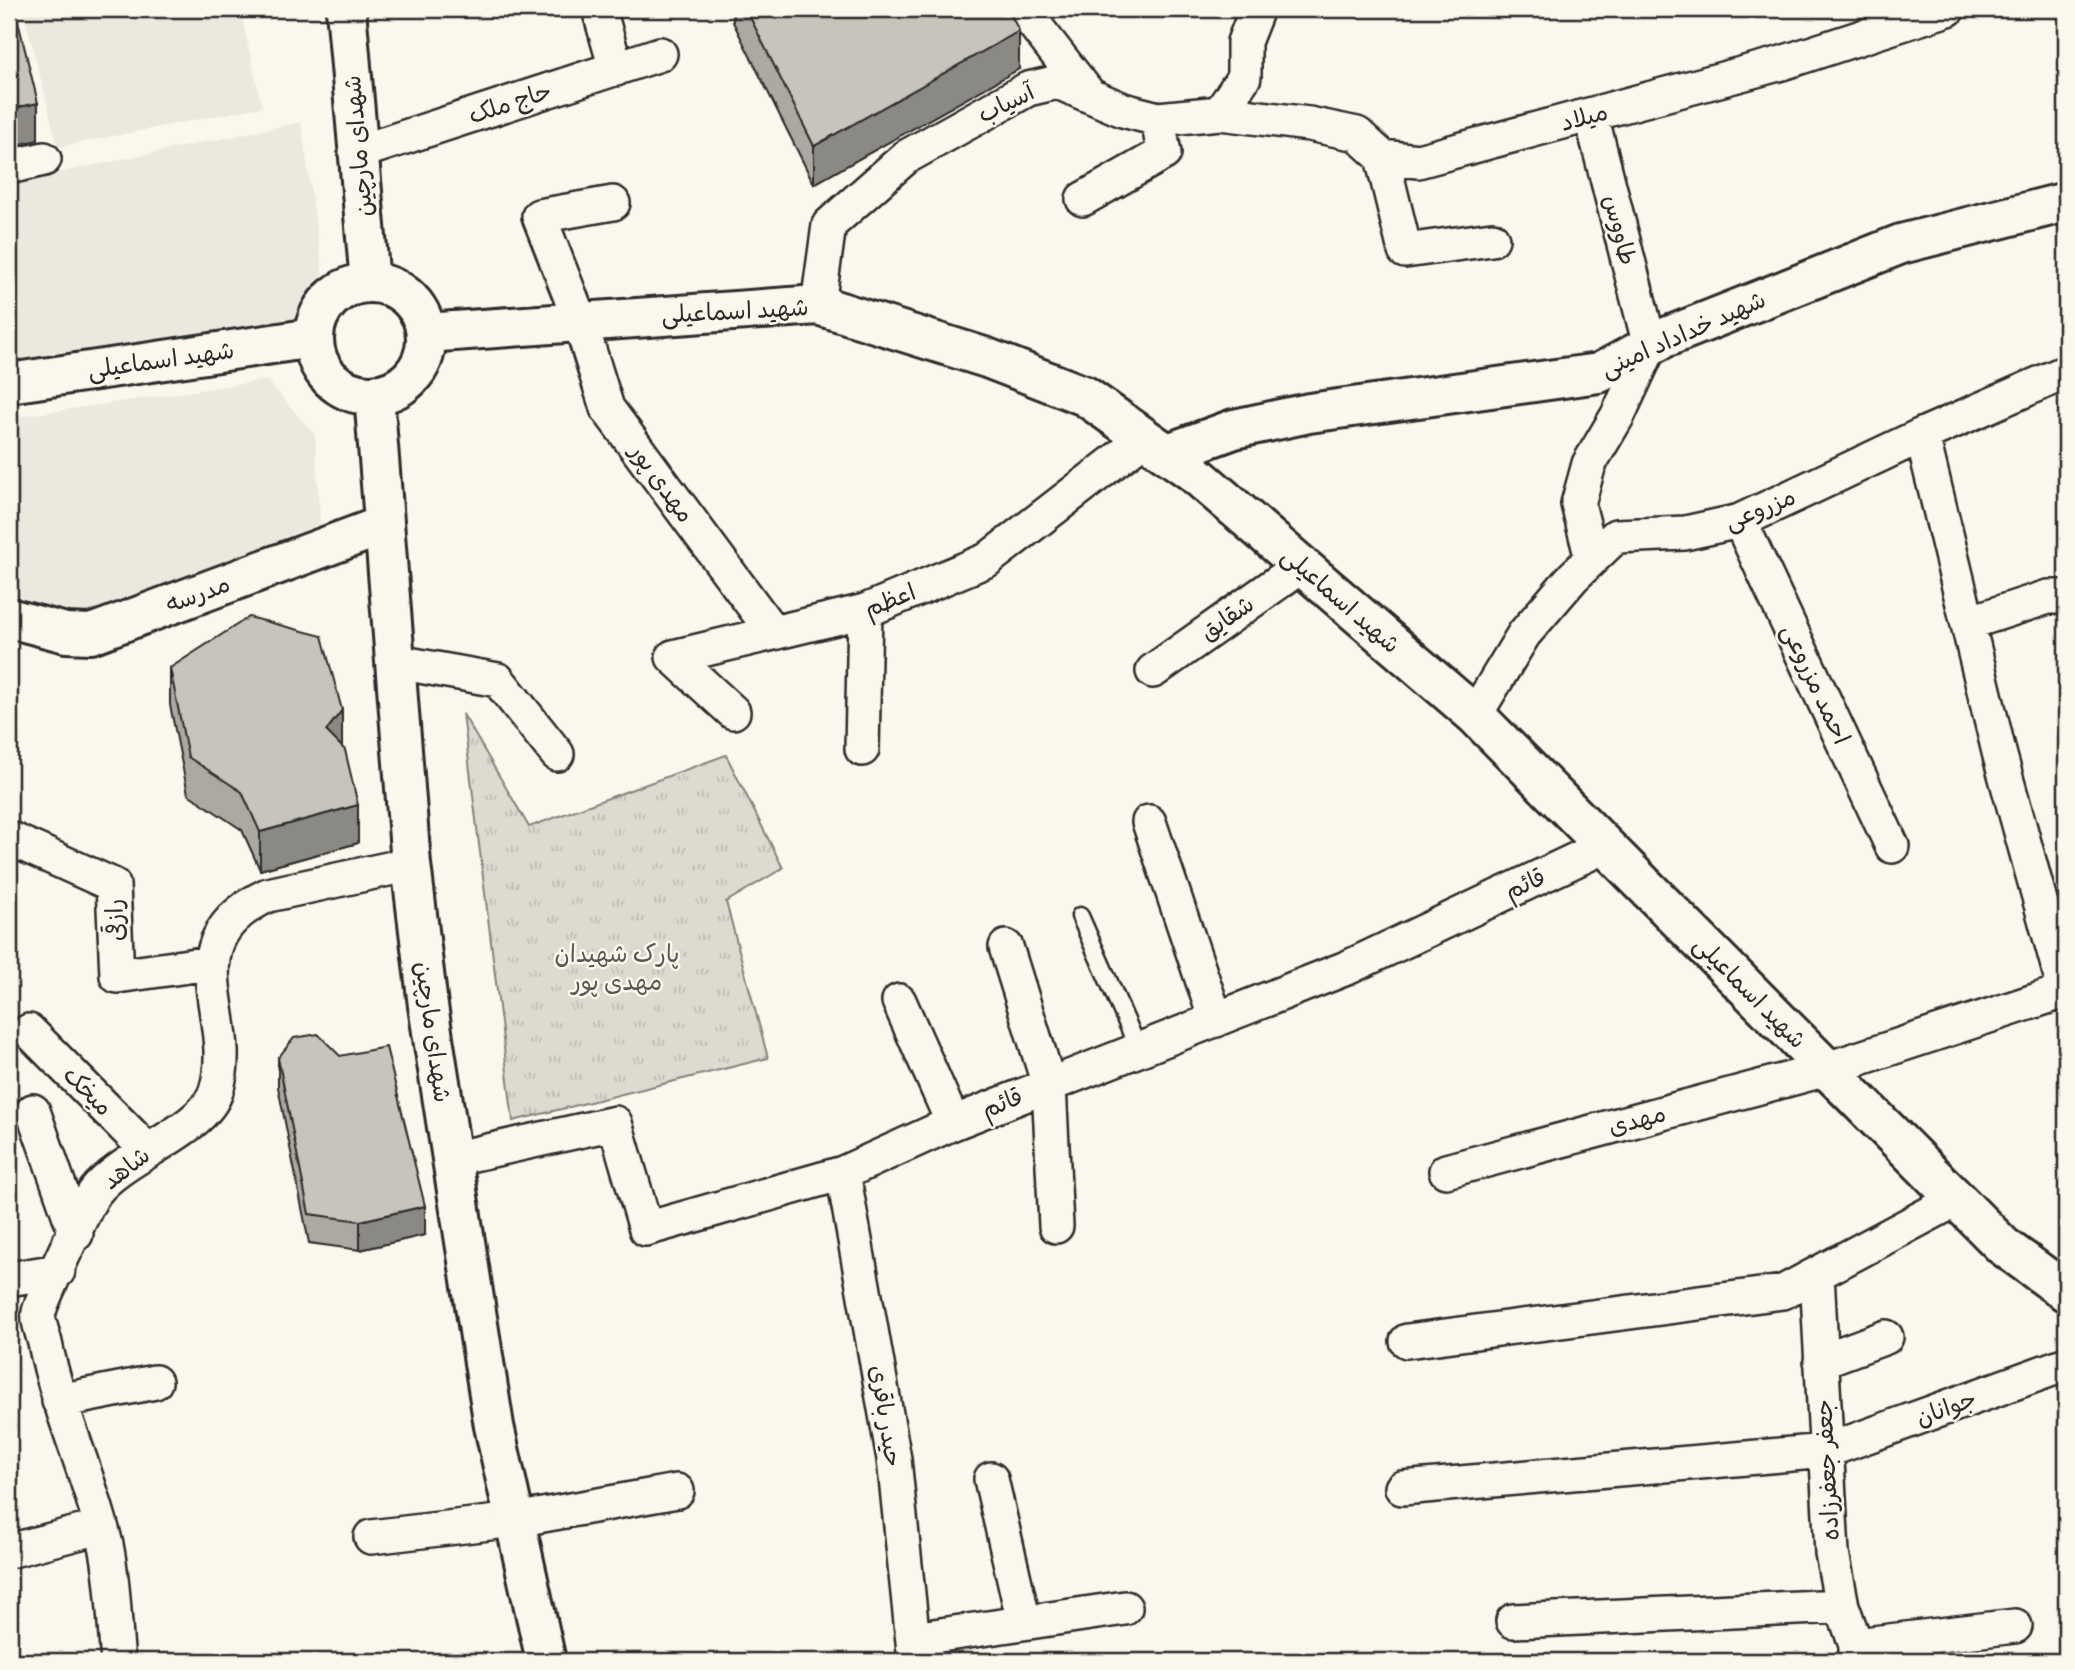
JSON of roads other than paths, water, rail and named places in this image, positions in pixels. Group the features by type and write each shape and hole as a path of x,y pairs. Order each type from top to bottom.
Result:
{"street":[{"name":"شهدای مارچین","path":"345,9 370,283"},
{"path":"599,9 616,69"},
{"path":"1257,9 1244,42 1244,77 1220,113 1309,124 1357,134 1382,158 1405,251 1492,239"},
{"name":"میلاد","path":"1382,158 1418,161 1782,64 1948,9"},
{"path":"1023,10 1087,92"},
{"name":"حاج ملک","path":"359,152 660,54"},
{"name":"آسیاب","path":"818,305 829,225 906,157 1028,89 1058,82 1087,92 1122,110 1158,119 1220,113"},
{"name":"طاووس","path":"1591,115 1650,346"},
{"path":"1083,199 1164,153 1158,119"},
{"path":"9,167 44,159"},
{"name":"مهدی پور","path":"613,202 539,216 580,321 607,408 772,631"},
{"name":"شهید خداداد امینی","path":"1157,445 1309,413 1599,373 1650,346 1902,244 2066,202"},
{"path":"370,283 386,285 407,298 422,317 426,333 425,351 418,368 407,382 392,391 374,395 355,394 339,386 320,365 313,338 325,305 337,293 370,283"},
{"name":"شهید اسماعیلی","path":"426,333 818,305 987,358 1086,396 1157,445 1475,715 2003,1247 2064,1287"},
{"name":"شهید اسماعیلی","path":"9,383 313,338"},
{"path":"1592,559 1578,504 1589,464 1618,415 1650,346"},
{"name":"مزروعی","path":"1475,715 1524,634 1616,536 1685,533 1740,521 1922,435 2066,372"},
{"name":"شهدای مارچین","path":"374,395 411,864 452,1159 494,1426 546,1661"},
{"path":"1922,435 2000,756 2065,991"},
{"name":"اعظم","path":"733,712 673,657 772,631 865,611 987,560 1157,445"},
{"name":"احمد مزروعی","path":"1740,521 1892,846"},
{"name":"مدرسه","path":"9,618 66,633 91,634 384,525"},
{"name":"شقایق","path":"1153,671 1301,566"},
{"path":"1968,623 2048,597 2066,597"},
{"path":"862,749 865,611"},
{"path":"397,662 498,680 557,754"},
{"path":"1149,822 1216,1020"},
{"name":"رازقی","path":"9,838 113,884 117,976 210,963"},
{"name":"قائم","path":"452,1159 615,1123 646,1229 843,1173 953,1123 1349,967 1605,846"},
{"name":"شاهد","path":"118,1661 106,1546 78,1450 59,1401 39,1312 96,1191 146,1150 188,1126 215,1095 221,1072 210,963 226,925 247,905 268,895 411,864"},
{"path":"1006,947 1049,1084 1056,1226"},
{"name":"مهدی","path":"1446,1171 1827,1069 1967,1026 2065,991"},
{"path":"899,1001 953,1123"},
{"name":"میخک","path":"29,1031 146,1150"},
{"path":"33,1111 76,1234"},
{"name":"حیدر باقری","path":"843,1173 894,1459 914,1650"},
{"path":"1407,1341 1783,1292 1957,1199"},
{"path":"9,1279 58,1271"},
{"name":"جعفر جعفرزاده","path":"1817,1274 1832,1553 1842,1606 1856,1653"},
{"path":"1822,1361 1886,1337"},
{"name":"جوانان","path":"1402,1488 1826,1451 2066,1364"},
{"path":"59,1401 155,1382"},
{"path":"991,1479 1024,1622"},
{"path":"371,1537 515,1520 677,1491"},
{"path":"9,1551 100,1527"},
{"path":"1513,1621 1842,1606"},
{"path":"914,1650 1024,1622 1125,1608"},
{"path":"1856,1653 2015,1626"}],"lane":[{"path":"1080,916 1139,1050"}],"park label":[{"name":"پارک شهیدان مهدی پور","path":"617,968"}]}
